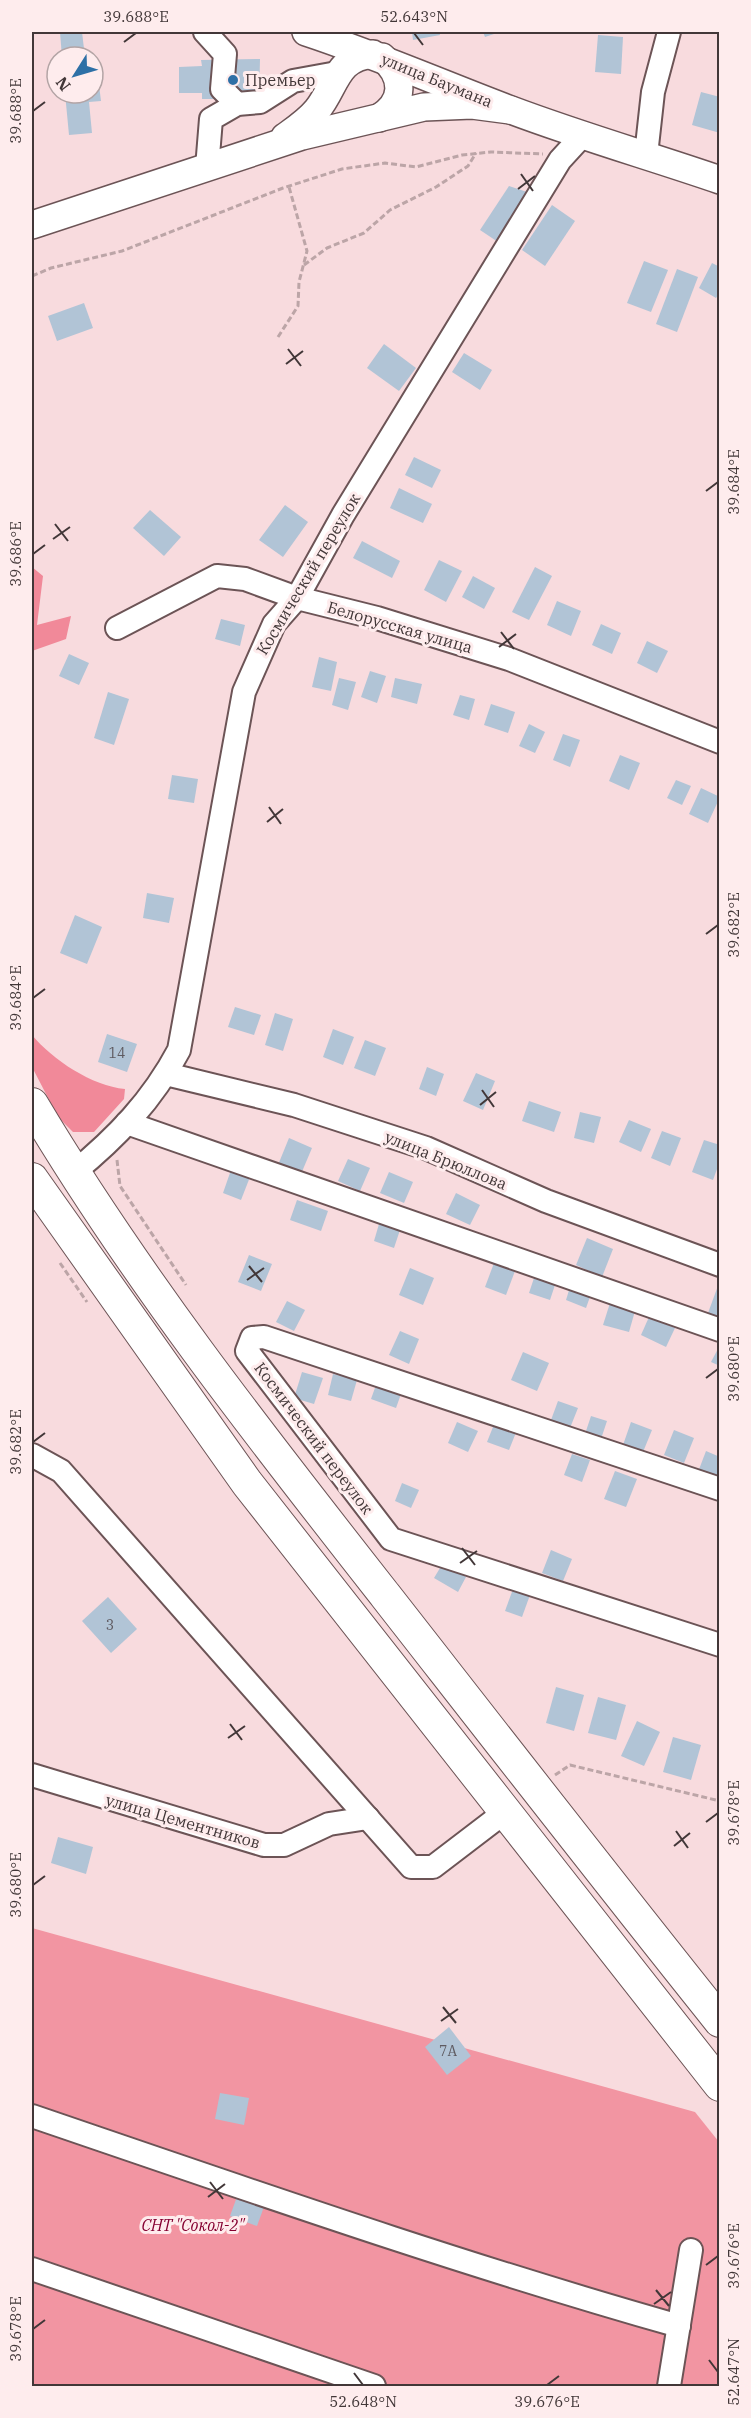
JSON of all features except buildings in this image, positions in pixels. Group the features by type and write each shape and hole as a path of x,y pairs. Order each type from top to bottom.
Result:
{"highway":[{"path":"32,1104 73,1173 157,1294 305,1492 720,2021"},
{"path":"32,1182 247,1483 720,2085"}],"main road":[{"path":"306,32 378,56 391,65 400,85 395,105 373,120 355,120 338,107 333,95 335,78"},
{"name":"улица Баумана","path":"260,150 311,117 335,78 353,59 378,56 510,110 582,136 720,180"},
{"name":"улица Баумана","path":"32,225 302,136 424,107 450,104 510,110"}],"street":[{"path":"205,32 225,54 222,89 237,104"},
{"path":"646,155 653,92 669,32"},
{"path":"207,168 211,119 237,104 260,102 293,81 335,78"},
{"name":"Космический переулок","path":"73,1173 121,1131 166,1074 179,1050 244,692 274,624 297,598 343,515 560,160 582,136"},
{"name":"Белорусская улица","path":"117,628 217,576 245,579 297,598 377,618 509,659 720,742"},
{"name":"улица Брюллова","path":"166,1074 294,1105 426,1148 546,1201 720,1265"},
{"path":"121,1131 720,1330"},
{"name":"Космический переулок","path":"720,1489 264,1337 252,1338 247,1351 391,1539 720,1645"},
{"path":"32,1455 62,1471 411,1867 434,1867 505,1812"},
{"name":"улица Цементников","path":"32,1775 188,1824 264,1845 284,1845 329,1824 368,1818"},
{"path":"32,2116 389,2237 569,2295 679,2326"},
{"path":"669,2386 691,2250"},
{"path":"32,2269 374,2386"}],"path":[{"path":"32,276 51,268 122,251 289,186 342,169 385,163 416,167 476,153 537,152 560,160"},
{"path":"304,265 327,248 364,233 390,210 436,187 468,166 476,153"},
{"path":"278,338 298,306 308,251 289,186"},
{"path":"121,1131 120,1186 186,1285"},
{"path":"537,1788 570,1765 720,1801"}],"green space":[{"name":"СНТ \"Сокол-2\"","path":"32,1928 695,2112 719,2142 719,2386 32,2386"}],"shaded area":[{"path":"32,567 43,576 37,625 71,616 66,639 32,651"},
{"path":"32,1035 51,1054 74,1070 100,1083 125,1089 124,1099 94,1132 73,1132 58,1117 32,1067"}],"place":[{"name":"Премьер","path":"233,80"}]}
